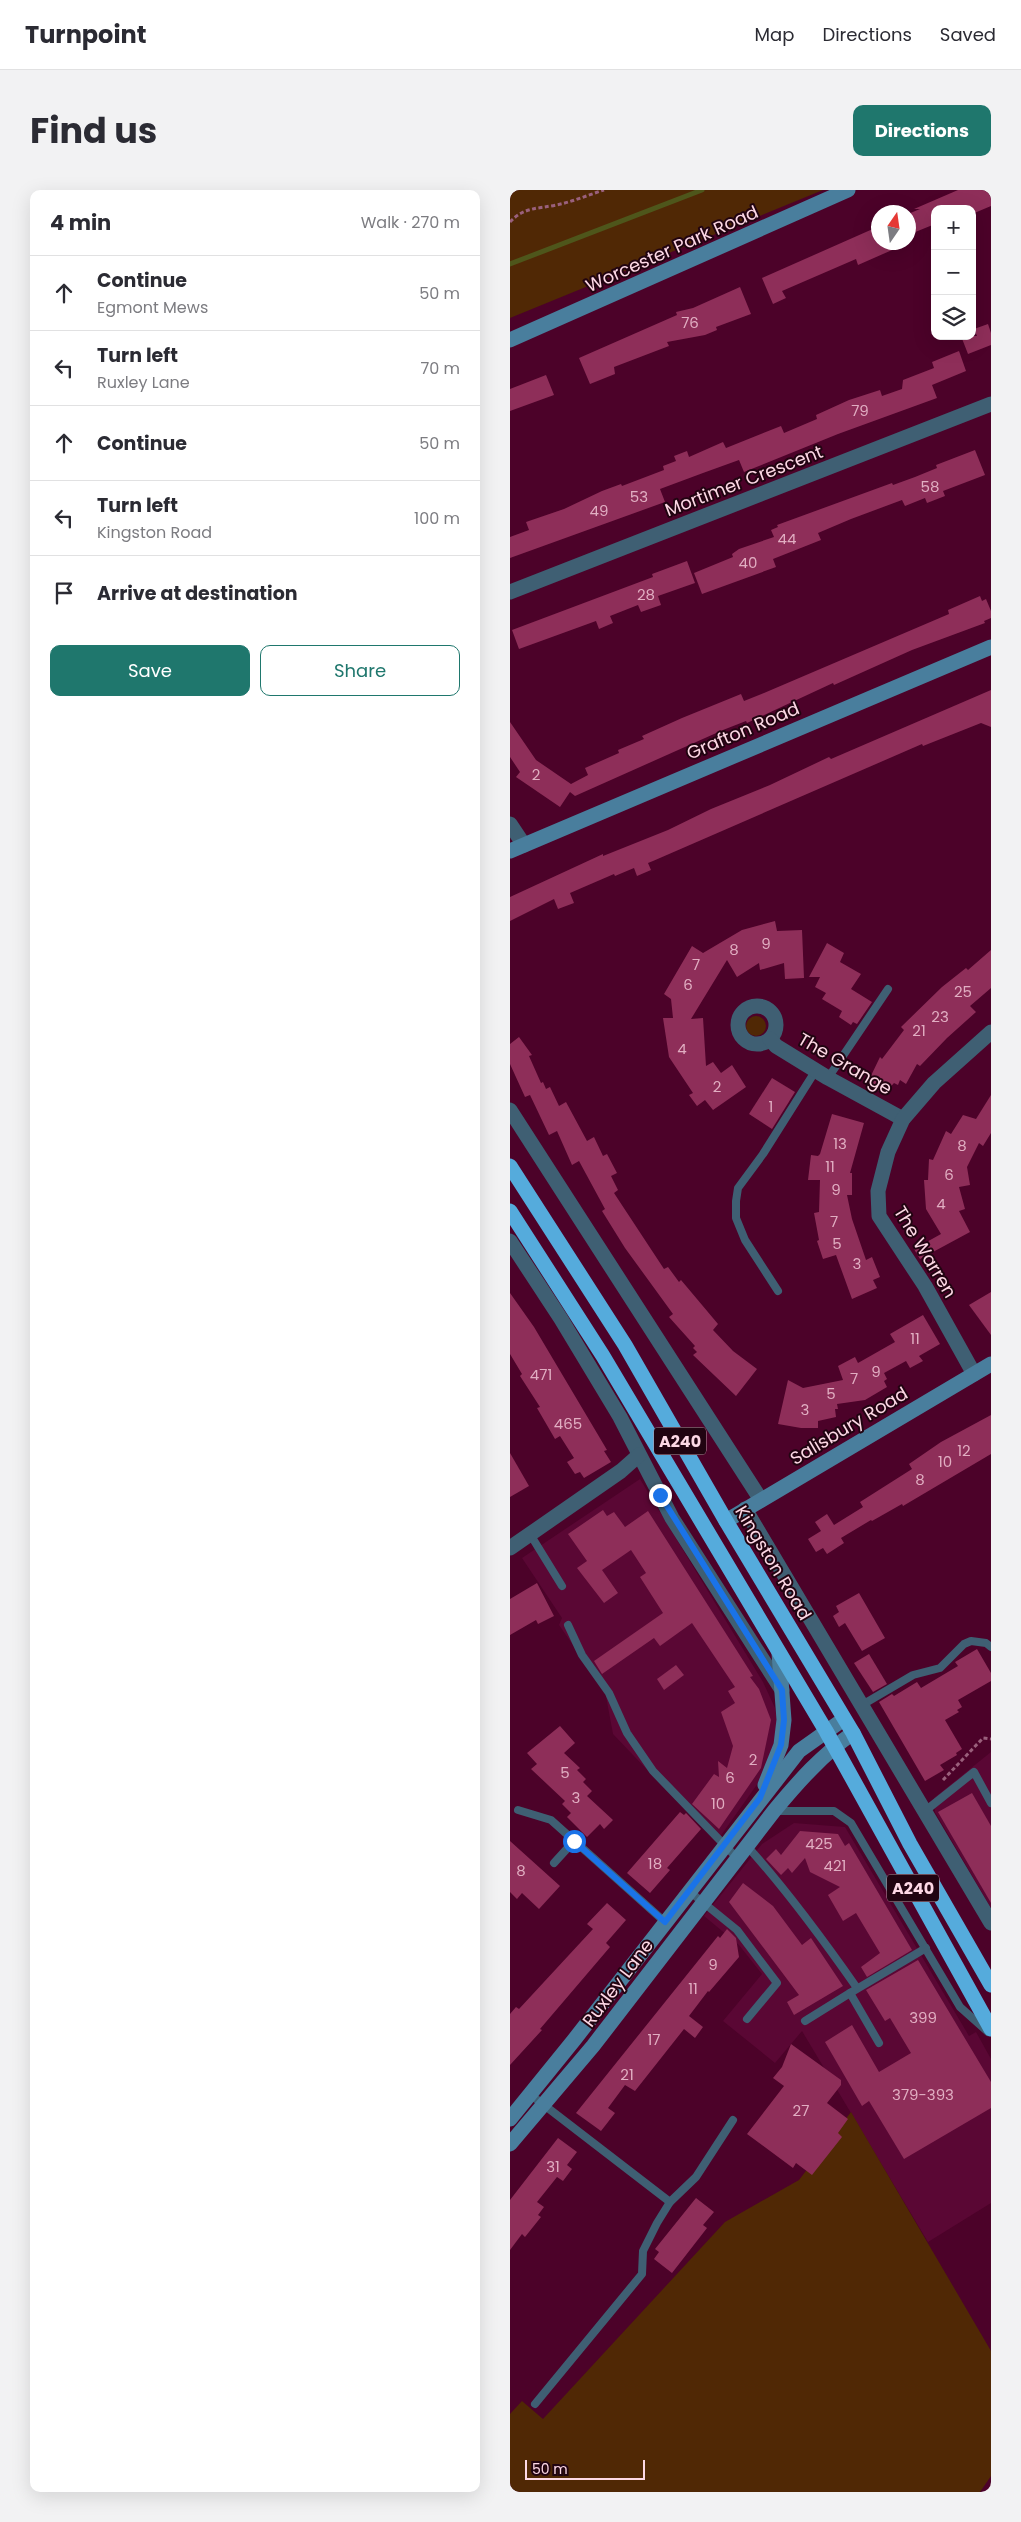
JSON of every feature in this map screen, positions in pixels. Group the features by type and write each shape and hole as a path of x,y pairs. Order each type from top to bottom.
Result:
{"highway":[{"name":"Kingston Road","path":"510,1166 625,1345 726,1521 853,1733 910,1844 991,1985"},
{"name":"A240","path":"510,1211 602,1356 826,1731 991,2029"}],"main road":[{"name":"Worcester Park Road","path":"510,340 848,190"},
{"name":"Grafton Road","path":"517,848 991,647"},
{"name":"Salisbury Road","path":"726,1521 991,1364"},
{"path":"760,1798 781,1745 784,1720 779,1653"},
{"name":"Ruxley Lane","path":"510,2119 798,1751 844,1719"},
{"name":"Ruxley Lane","path":"510,2144 593,2046 736,1857 774,1811 805,1774 834,1747 853,1733"}],"street":[{"name":"Mortimer Crescent","path":"510,592 991,404"},
{"path":"510,824 517,848"},
{"name":"The Warren","path":"974,1374 925,1286 879,1216 878,1191 888,1152 903,1119 934,1083 991,1032"},
{"name":"The Grange","path":"770,1039 776,1046 822,1074 903,1119"},
{"path":"510,1110 761,1500"},
{"path":"510,1241 566,1327 620,1417 672,1518 782,1690"},
{"path":"510,1548 621,1471 639,1455"},
{"path":"745,1509 991,1922"}],"lane":[{"path":"778,1291 745,1240 736,1218 738,1188 822,1074 888,989"},
{"path":"530,1534 562,1586"},
{"path":"568,1625 582,1655 609,1693 628,1733 653,1771 723,1846 736,1857"},
{"path":"862,1705 913,1675 940,1668 964,1644 971,1641 986,1643 991,1647"},
{"path":"925,1811 974,1772 991,1803"},
{"path":"518,1810 551,1820 665,1922"},
{"path":"774,1811 834,1811 851,1822 960,2007 991,2035"},
{"path":"554,1864 574,1841"},
{"path":"746,1845 780,1881 807,1917 854,1991 880,2043"},
{"path":"689,1891 737,1930 777,1983 747,2019"},
{"path":"805,2021 926,1948"},
{"path":"530,2095 670,2202"},
{"path":"534,2404 642,2274 643,2251 656,2223 670,2202 696,2176 733,2120"}],"path":[{"path":"510,222 518,214 530,208 556,205 604,190"},
{"path":"939,1784 983,1738 991,1739"}],"shaded area":[{"path":"510,190 823,190 510,318"},
{"path":"756,1016 763,1019 766,1026 763,1033 756,1036 749,1033 746,1026 749,1019"},
{"path":"640,1479 763,1682 775,1708 778,1727 768,1769 715,1841 613,1734 605,1691 559,1625 562,1618 522,1558"},
{"path":"991,1752 991,1908 935,1812 934,1798"},
{"path":"794,1823 845,1827 969,2036 976,2032 991,2059 991,2203 928,2242 802,2031 775,2063 723,2021 762,1974 739,1945 704,1916 762,1844"},
{"path":"851,2112 991,2351 991,2476 980,2492 510,2492 510,2414 522,2401 543,2419 725,2222 799,2180"}],"building":[{"path":"958,190 991,190 991,206 976,212 976,205 931,205 931,226 916,232 916,211 920,209 916,208"},
{"path":"871,230 871,250 892,250 858,265 856,259 782,291 786,298 773,304 762,278"},
{"path":"740,287 751,314 716,327 717,330 705,335 667,342 669,346 614,367 615,374 590,384 579,358 677,315 676,312 693,308"},
{"path":"988,324 991,333 991,345 968,354 963,340 976,340 976,328"},
{"path":"959,351 966,371 932,385 937,398 838,434 744,472 739,460 660,489 665,502 510,558 510,537 529,530 526,522 564,509 602,491 621,484 622,486 664,470 663,466 676,461 674,456 687,451 689,457 723,442 726,448 781,426 784,433 817,419 816,415 849,400 880,390 882,396 902,389 903,380 934,368 932,362"},
{"path":"546,375 554,395 510,411 510,389"},
{"path":"975,450 985,475 943,491 945,496 927,503 925,498 905,506 902,500 851,519 818,533 821,540 773,559 776,567 702,594 694,573 733,557 732,554 739,549 774,537 771,530 778,527 777,525 892,483 893,485 915,477 937,468 936,465"},
{"path":"687,561 695,583 658,596 661,605 641,612 638,605 610,616 613,623 599,629 596,621 519,649 512,630 653,577 652,574"},
{"path":"980,596 982,601 986,599 991,611 991,618 984,621 985,623 912,650 834,685 833,683 747,723 746,721 723,730 575,796 570,792 560,807 516,777 520,772 510,757 510,722 536,760 571,784 588,775 585,768 619,753 618,750 644,739 642,736 741,694 744,701 764,693 949,614 948,610"},
{"path":"991,690 991,727 981,723 923,746 922,744 648,863 651,870 637,876 634,868 615,876 614,874 570,893 574,903 558,909 554,899 510,921 510,897 603,854 603,856 668,830 829,757 831,759"},
{"path":"775,921 777,931 802,930 804,978 785,979 784,963 760,970 759,963 737,977 727,960 691,1019 703,1018 706,1066 713,1062 721,1073 732,1065 746,1087 713,1110 705,1100 697,1106 689,1095 693,1093 669,1057 663,1018 673,1018 671,999 664,994 692,946 703,953 742,930"},
{"path":"827,943 844,953 840,962 861,974 851,989 872,1002 857,1024 853,1022 851,1025 839,1017 842,1011 822,999 826,993 815,987 820,977 809,977"},
{"path":"991,950 991,988 970,1006 976,1012 920,1066 917,1064 906,1084 900,1080 898,1085 894,1083 884,1094 867,1084 880,1057 882,1059 904,1030 901,1027 942,987 966,968 968,970"},
{"path":"519,1037 532,1055 529,1056 541,1083 543,1082 546,1089 550,1087 559,1106 566,1102 587,1141 594,1137 603,1156 607,1154 617,1173 611,1176 618,1190 614,1193 664,1269 668,1267 679,1282 681,1280 718,1324 713,1330 733,1351 757,1369 736,1396 693,1355 697,1352 693,1348 695,1346 669,1317 673,1314 625,1248 602,1211 605,1209 579,1161 572,1165 557,1131 549,1135 530,1095 525,1097 510,1064 510,1044"},
{"path":"772,1078 795,1092 772,1129 749,1114"},
{"path":"991,1095 991,1133 983,1146 979,1143 967,1167 970,1185 959,1187 965,1209 959,1211 970,1232 920,1259 914,1249 941,1234 926,1209 924,1180 928,1180 929,1159 933,1160 946,1131 951,1134 963,1115 976,1119"},
{"path":"832,1114 864,1123 850,1173 852,1173 852,1195 847,1195 852,1219 866,1260 872,1257 880,1277 873,1280 877,1288 852,1299 836,1255 823,1259 817,1241 819,1240 814,1213 819,1212 820,1180 808,1180 811,1155 818,1156 820,1154"},
{"path":"991,1292 991,1335 969,1305"},
{"path":"510,1293 534,1327 607,1450 604,1451 611,1462 584,1478 580,1472 575,1474 567,1462 574,1458 560,1436 555,1439 537,1408 540,1407 520,1376 522,1374 510,1354"},
{"path":"923,1315 940,1344 919,1356 923,1361 910,1368 906,1361 884,1373 887,1379 884,1381 887,1387 865,1400 837,1404 838,1409 835,1409 836,1417 818,1421 818,1428 801,1428 778,1424 788,1380 803,1388 843,1380 838,1366 855,1357 858,1363 895,1342 890,1334"},
{"path":"991,1415 991,1454 903,1506 902,1504 841,1538 844,1543 827,1554 823,1548 816,1552 808,1539 821,1531 815,1522 827,1514 834,1525 863,1507 860,1502 912,1469 909,1464 941,1442"},
{"path":"510,1453 529,1486 510,1497"},
{"path":"603,1510 607,1516 614,1512 625,1527 648,1511 753,1676 750,1677 759,1689 771,1720 761,1768 719,1829 692,1804 714,1774 719,1777 718,1761 727,1768 733,1746 721,1712 735,1703 728,1691 735,1687 692,1623 660,1646 654,1638 602,1674 594,1661 663,1613 640,1577 646,1573 631,1550 602,1570 618,1593 604,1603 577,1568 587,1561 568,1534"},
{"path":"537,1583 554,1616 538,1624 536,1620 510,1635 510,1599"},
{"path":"859,1593 885,1638 862,1651 845,1623 839,1627 833,1616 839,1612 836,1606"},
{"path":"977,1649 991,1673 991,1681 958,1700 962,1707 957,1710 959,1712 945,1720 962,1749 956,1753 957,1755 940,1765 944,1770 925,1781 879,1702 892,1694 894,1696 917,1682 921,1688 958,1666 955,1662"},
{"path":"869,1654 887,1684 873,1692 854,1663"},
{"path":"676,1665 684,1675 664,1690 657,1679"},
{"path":"560,1726 575,1743 564,1753 580,1768 577,1770 586,1779 583,1782 592,1791 587,1796 613,1820 604,1829 600,1824 587,1837 567,1817 571,1813 562,1804 565,1801 531,1769 537,1764 527,1753"},
{"path":"972,1793 991,1826 991,1903 938,1812"},
{"path":"680,1812 684,1815 686,1813 701,1829 667,1868 670,1870 650,1893 627,1873"},
{"path":"800,1831 838,1834 845,1846 849,1843 912,1950 867,1977 861,1967 880,1953 856,1913 843,1921 828,1895 840,1887 810,1872 805,1858 792,1873 788,1868 781,1875 766,1859 776,1849 781,1855"},
{"path":"510,1841 560,1886 539,1909 522,1893 517,1899 510,1892"},
{"path":"743,1883 773,1906 802,1945 811,1938 843,1986 794,2015 787,2002 799,1995 729,1902"},
{"path":"607,1903 626,1920 606,1943 610,1947 540,2029 542,2030 510,2065 510,2014 516,2007 519,2009 593,1929 587,1924"},
{"path":"727,1929 736,1938 739,1957 708,1991 689,2016 703,2027 695,2038 684,2029 635,2091 625,2085 608,2108 615,2113 601,2131 576,2113 718,1936 720,1938"},
{"path":"918,1960 991,2082 991,2108 904,2159 869,2101 862,2106 825,2042 852,2025 879,2072 911,2053 890,2018 885,2021 866,1990"},
{"path":"791,2044 841,2080 841,2085 827,2103 848,2119 838,2133 842,2137 812,2175 796,2163 793,2168 747,2134 784,2086 773,2078 782,2067"},
{"path":"558,2138 577,2152 567,2165 572,2169 563,2181 557,2177 537,2202 544,2207 538,2215 541,2217 525,2237 522,2234 510,2250 510,2200"},
{"path":"696,2198 714,2212 703,2225 707,2228 672,2273 654,2259 659,2252 655,2249"}],"waterway":[{"path":"510,264 702,190"}],"route":[{"path":"574,1841 665,1922 760,1798 781,1745 784,1720 782,1690 704,1564 672,1518 660,1495"}]}
